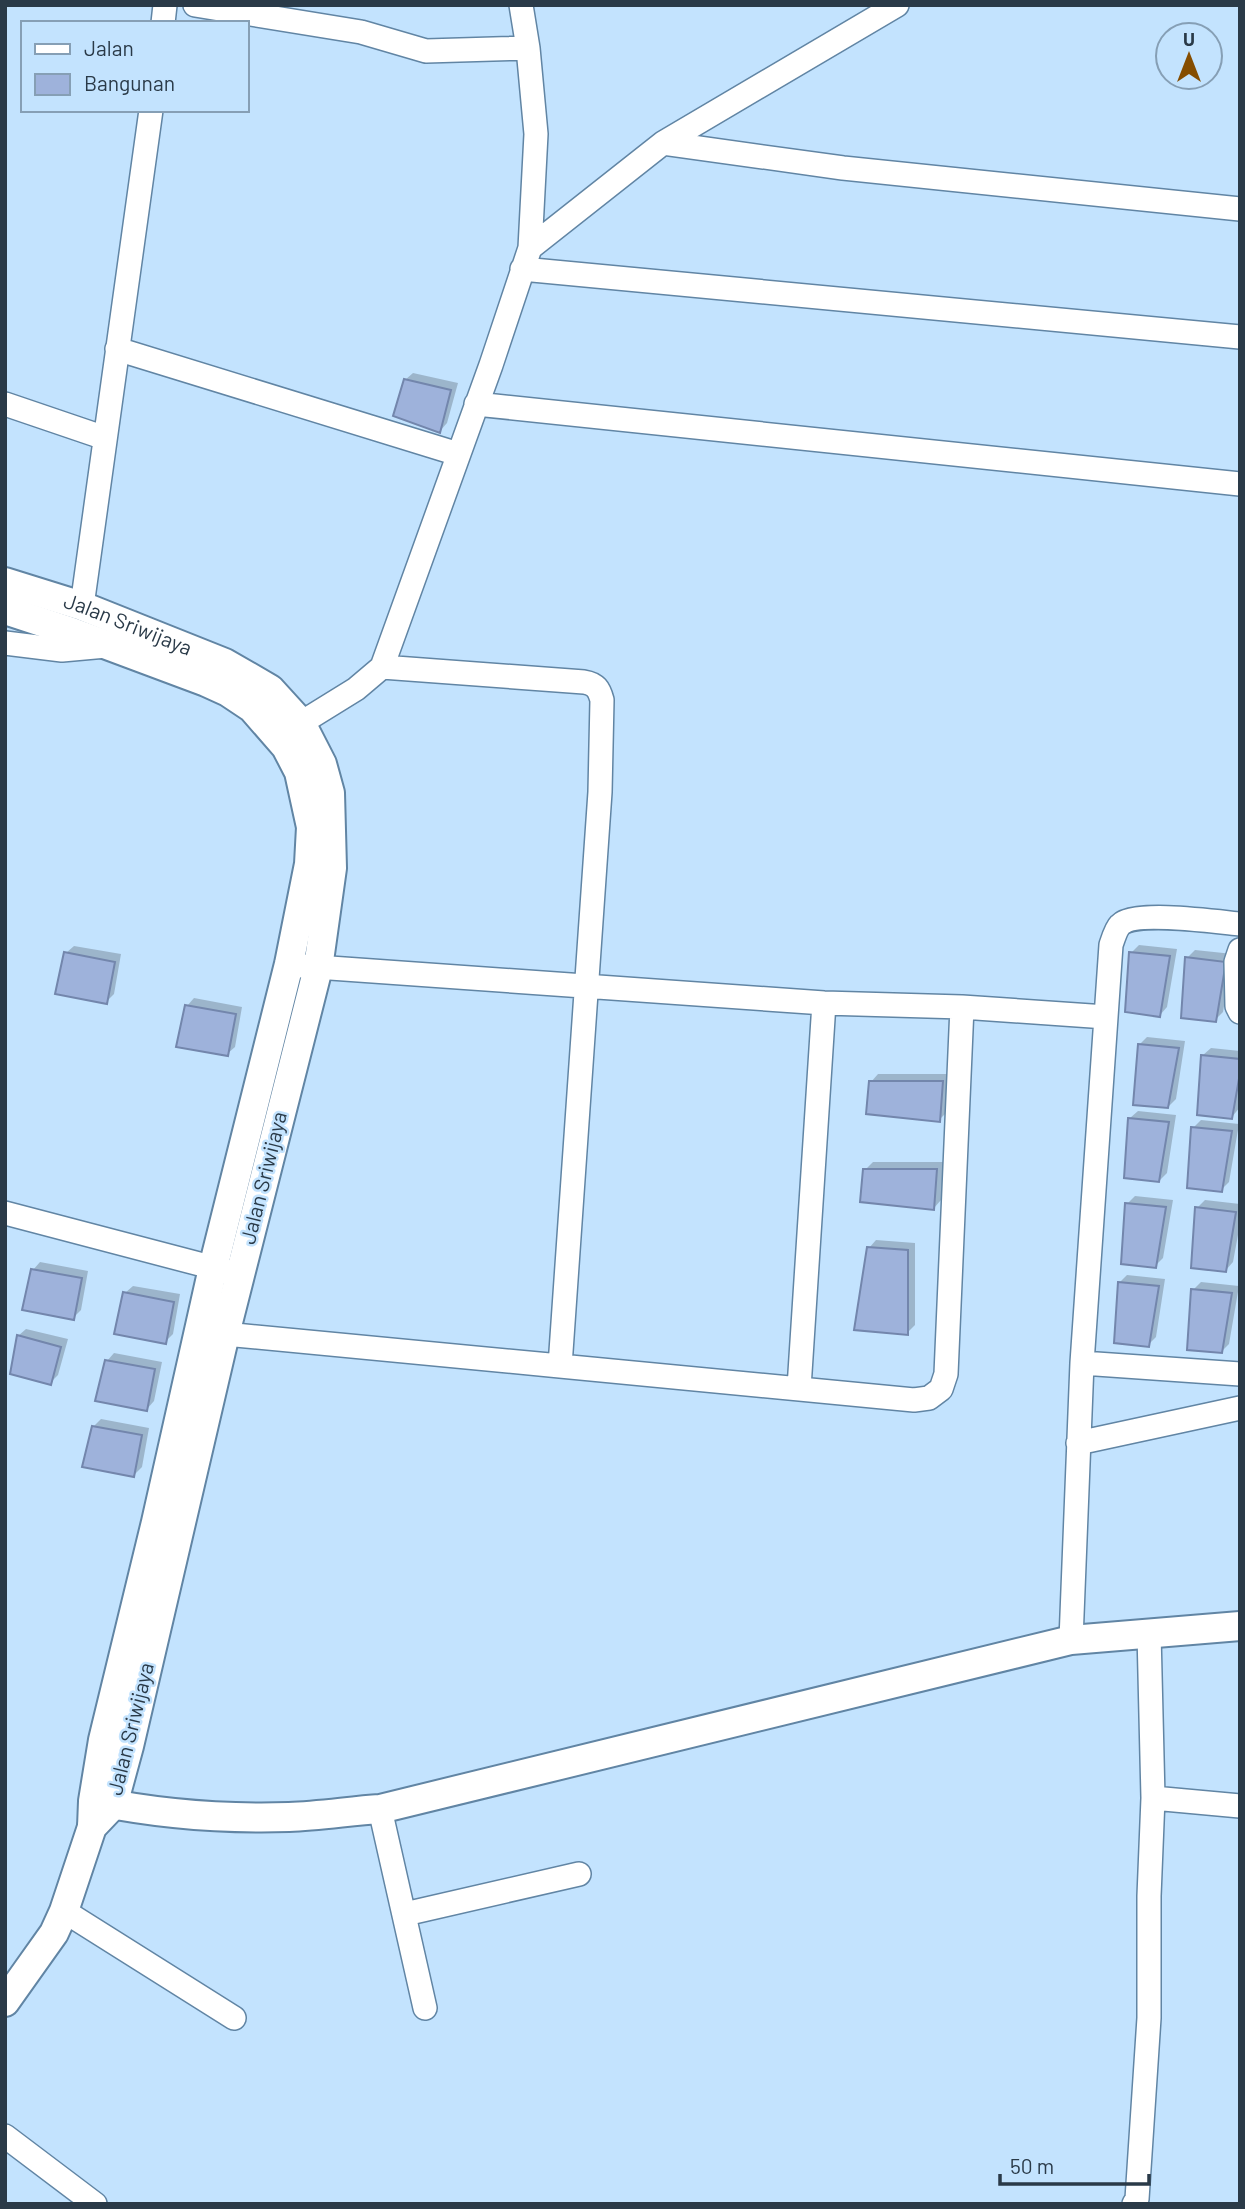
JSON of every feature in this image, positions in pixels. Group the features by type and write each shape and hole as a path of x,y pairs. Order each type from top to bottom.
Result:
{"main road":[{"name":"Jalan Sriwijaya","path":"5,582 82,606 225,663 270,689 301,723 322,764 330,793 332,868 317,968 227,1271 225,1334 168,1525"},
{"name":"Jalan Sriwijaya","path":"5,610 109,645 228,692 252,708 286,747 299,772 311,827 309,864 227,1271 168,1525 129,1746 99,1811 54,1933 5,2002"},
{"path":"99,1811 290,1817 380,1809 1071,1640 1240,1626"}],"street":[{"path":"195,5 361,32 426,51 528,48"},
{"path":"301,723 356,689 382,667 526,258 536,134 521,5"},
{"path":"526,258 663,143 897,5"},
{"path":"82,606 151,112"},
{"path":"663,143 844,168 1240,209"},
{"path":"526,258 1240,337"},
{"path":"117,349 458,454"},
{"path":"5,404 105,438"},
{"path":"475,404 1240,484"},
{"path":"5,643 62,650 109,645"},
{"path":"382,667 584,682 593,684 599,690 602,700 600,792 560,1366"},
{"path":"1071,1640 1082,1363 1111,945 1120,925 1129,920 1166,918 1240,924"},
{"path":"1240,950 1236,962 1237,1006 1240,1012"},
{"path":"289,964 824,1003 962,1007 1106,1017"},
{"path":"799,1388 824,1003"},
{"path":"225,1334 914,1400 929,1398 941,1389 946,1374 962,1007"},
{"path":"5,1213 227,1271"},
{"path":"1082,1363 1239,1370"},
{"path":"1078,1443 1240,1408"},
{"path":"1134,2204 1137,2199 1149,2018 1149,1896 1153,1798 1149,1633"},
{"path":"1153,1798 1240,1806"},
{"path":"380,1809 425,2008"},
{"path":"405,1914 579,1874"},
{"path":"64,1911 234,2018"},
{"path":"5,2136 95,2204"}],"building":[{"path":"404,379 451,390 440,433 393,416"},
{"path":"64,952 115,962 107,1004 55,994"},
{"path":"1129,952 1170,956 1160,1017 1125,1012"},
{"path":"1185,957 1226,962 1216,1022 1181,1018"},
{"path":"185,1005 236,1014 228,1056 176,1047"},
{"path":"1138,1044 1179,1048 1168,1108 1133,1105"},
{"path":"1201,1055 1240,1059 1232,1119 1197,1115"},
{"path":"869,1081 943,1081 940,1122 866,1114"},
{"path":"1128,1118 1169,1122 1159,1182 1124,1178"},
{"path":"1191,1127 1232,1131 1222,1192 1187,1188"},
{"path":"863,1169 937,1169 934,1210 860,1202"},
{"path":"1125,1203 1166,1207 1156,1268 1121,1264"},
{"path":"1195,1207 1236,1212 1226,1272 1191,1268"},
{"path":"867,1247 908,1250 908,1335 854,1330"},
{"path":"31,1269 82,1278 74,1320 22,1310"},
{"path":"1118,1282 1159,1286 1149,1347 1114,1343"},
{"path":"1191,1289 1232,1293 1222,1353 1187,1350"},
{"path":"123,1292 174,1302 166,1344 114,1334"},
{"path":"17,1335 61,1347 51,1385 10,1374"},
{"path":"105,1360 155,1369 147,1411 95,1401"},
{"path":"92,1426 142,1435 134,1477 82,1467"}]}
